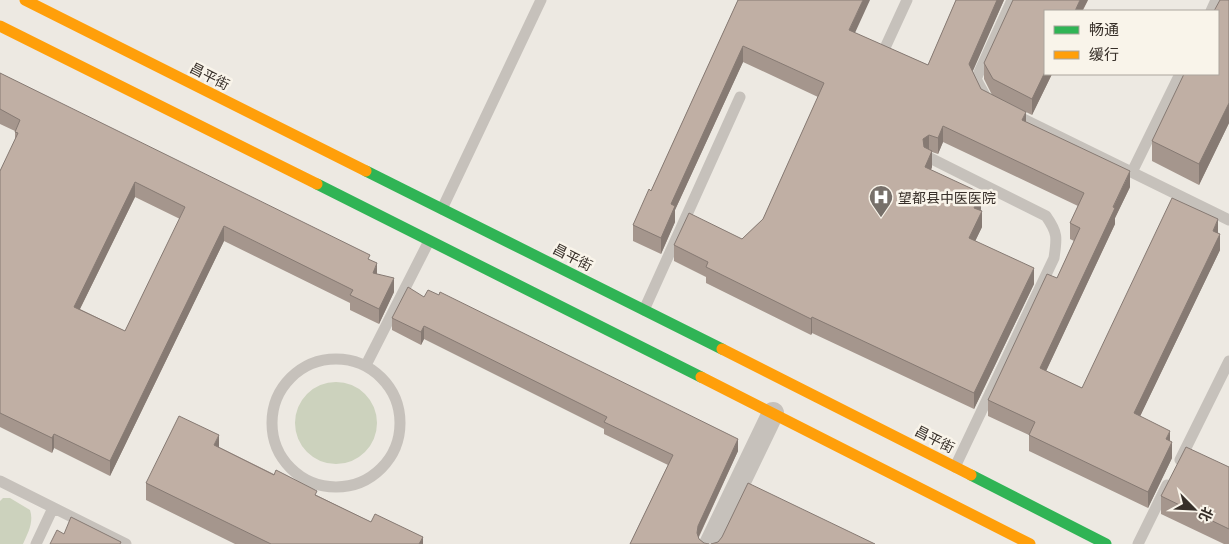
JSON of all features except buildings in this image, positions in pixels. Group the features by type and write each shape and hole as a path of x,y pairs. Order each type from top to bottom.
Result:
{"street":[{"name":"昌平街","path":"25,0 1106,544"},
{"path":"0,26 773,412 1030,544"},
{"path":"710,544 773,412"}],"lane":[{"path":"442,209 541,0"},
{"path":"884,50 907,0"},
{"path":"1012,0 976,79 987,101 1229,220"},
{"path":"1132,172 1180,75"},
{"path":"644,310 740,97"},
{"path":"930,158 1046,216 1055,228 1057,240 1054,258 956,467"},
{"path":"366,365 429,241"},
{"path":"333,358 350,360 366,365 390,387 397,401 400,433 395,448 387,462 375,474 360,483 343,487 309,482 283,460 276,445 272,420 278,394 288,380 300,369 316,362 333,358"},
{"path":"1138,544 1229,361"},
{"path":"0,481 126,544"},
{"path":"36,544 53,508"}],"green space":[{"path":"336,382 352,385 365,394 374,407 377,423 374,439 365,452 352,461 336,464 320,461 307,452 298,439 295,423 298,407 307,394 320,385"},
{"path":"3,498 10,498 30,510 31,523 23,544 0,544 0,501"}],"traffic: fast":[{"path":"366,171 722,349"},
{"path":"317,184 701,377"},
{"path":"971,475 1106,544"}],"traffic: slow":[{"path":"25,0 366,171"},
{"path":"0,26 317,184"},
{"path":"722,349 971,475"},
{"path":"701,377 1030,544"}],"place":[{"name":"望都县中医医院","path":"881,218"}]}
